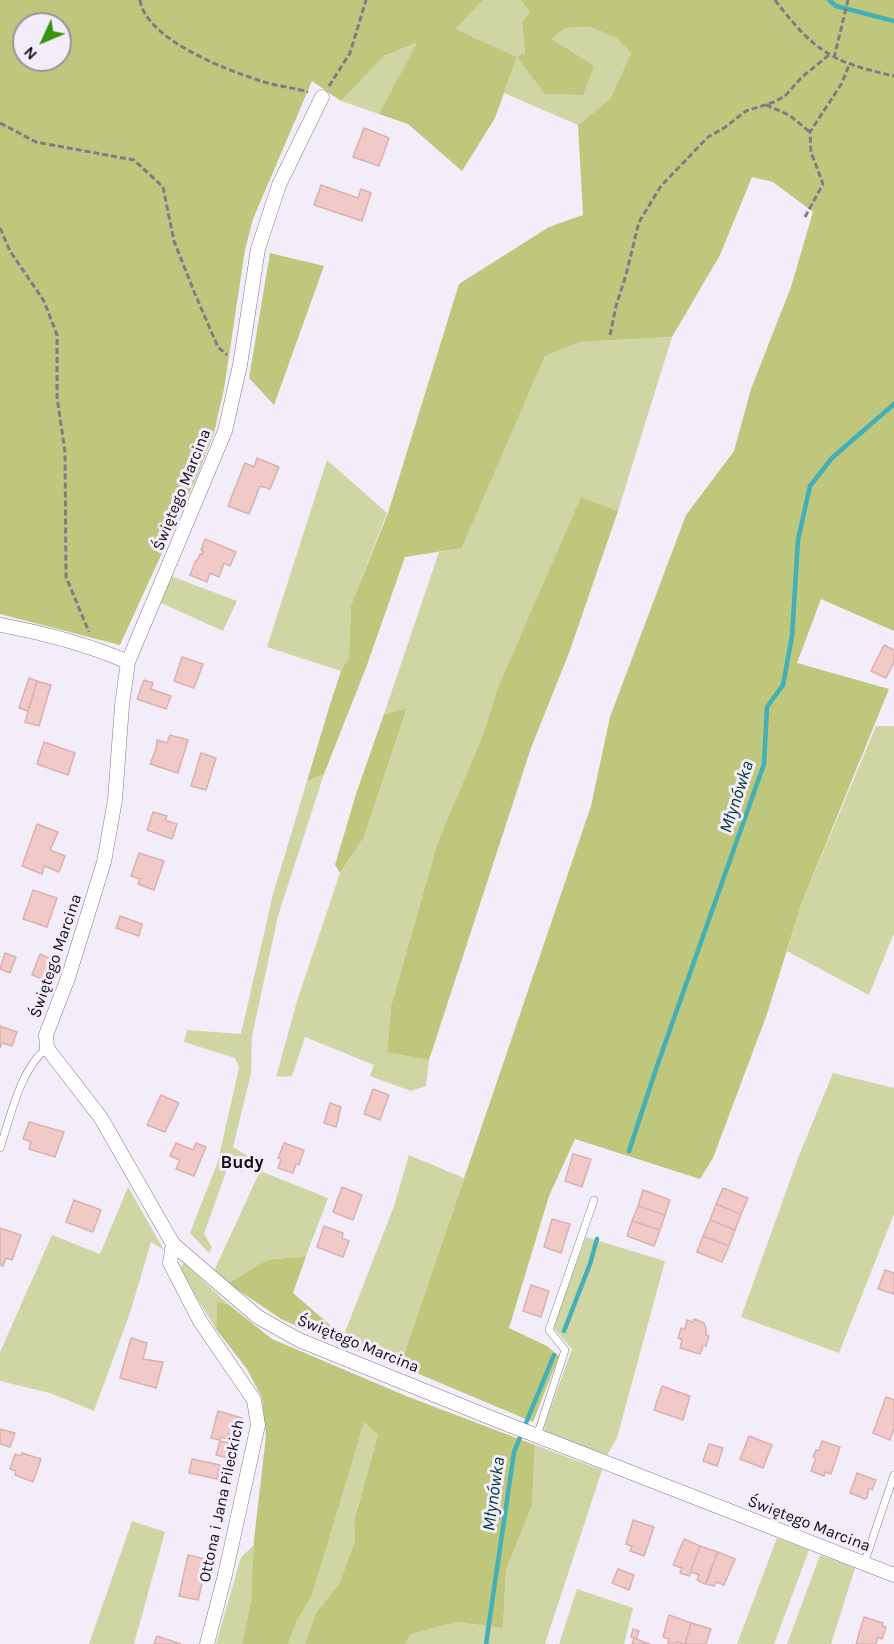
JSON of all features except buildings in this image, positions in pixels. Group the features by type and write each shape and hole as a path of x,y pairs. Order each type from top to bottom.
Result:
{"street":[{"name":"Świętego Marcina","path":"322,97 279,185 258,249 240,365 225,431 128,662 122,705 115,800 104,862 68,978 46,1035 47,1048 101,1118 172,1244 258,1317 299,1340 513,1427 894,1575"},
{"path":"0,625 43,633 96,648 128,662"},
{"name":"Ottona i Jana Pileckich","path":"172,1244 170,1263 200,1321 254,1400 258,1425 225,1575 207,1644"}],"lane":[{"path":"0,1148 27,1071 36,1056 47,1048"},
{"path":"535,1435 565,1350 549,1330 594,1200"},
{"path":"864,1564 894,1475"}],"path":[{"path":"140,0 148,18 163,34 200,57 259,81 297,89"},
{"path":"322,97 350,53 366,0"},
{"path":"775,0 816,46 829,56 849,65 894,76"},
{"path":"834,58 848,0"},
{"path":"610,335 615,306 639,222 661,186 708,136 724,129 746,111 785,96 802,77 829,56"},
{"path":"805,217 823,184 811,152 810,132 842,83 849,65"},
{"path":"765,105 789,116 810,132"},
{"path":"0,123 36,142 134,160 163,187 174,241 195,294 218,347 240,365"},
{"path":"0,228 10,252 44,301 57,334 57,397 64,452 66,577 96,648"}],"green space":[{"path":"0,0 483,0 455,29 517,57 495,118 462,171 408,124 379,114 417,43 384,56 341,101 312,81 253,219 245,250 224,389 214,433 197,476 120,645 0,614"},
{"path":"483,0 520,0 530,12 522,22 525,53 518,57 594,67 552,39 565,28 591,27 616,38 631,53 610,99 578,125 504,93 517,57 454,29"},
{"path":"520,0 894,0 894,631 821,599 797,663 889,689 801,905 767,1014 713,1158 700,1179 575,1139 549,1196 509,1328 547,1346 559,1356 533,1422 400,1366 591,806 610,717 686,515 734,451 751,389 791,287 813,212 773,182 752,177 720,255 672,337 580,342 545,356 462,548 405,557 367,665 324,774 307,781 341,671 349,657 351,605 388,513 459,284 549,227 583,215 578,125 610,99 631,53 616,38 591,27 565,28 552,39 594,66 583,95 545,94 517,57 525,53 522,22 530,12"},
{"path":"418,43 379,114 341,101 384,56"},
{"path":"270,253 324,266 274,405 249,378"},
{"path":"672,337 618,511 581,498 498,687 483,735 438,841 391,1006 387,1051 429,1060 426,1086 411,1091 370,1076 374,1065 305,1037 292,1076 276,1077 297,1001 340,873 364,837 407,710 384,714 439,552 462,548 545,356 580,342"},
{"path":"327,460 387,513 351,605 349,657 341,671 267,647"},
{"path":"581,497 618,511 569,653 531,748 429,1060 387,1052 391,1006 438,841 483,735 498,687"},
{"path":"171,576 237,601 223,631 159,602"},
{"path":"407,709 364,837 340,873 335,865 356,794 384,714"},
{"path":"876,726 894,726 894,933 869,995 787,951 801,905"},
{"path":"324,774 278,916 252,1036 251,1073 233,1147 248,1156 243,1172 227,1169 204,1234 212,1247 209,1253 190,1233 218,1161 239,1068 235,1058 184,1042 187,1030 241,1034 273,894 307,781"},
{"path":"833,1073 894,1088 894,1214 839,1353 741,1317 798,1158"},
{"path":"409,1155 464,1178 400,1366 340,1345 394,1206"},
{"path":"260,1171 328,1198 306,1256 267,1260 228,1283 214,1271"},
{"path":"128,1187 164,1250 151,1242 130,1313 94,1411 50,1393 0,1381 0,1352 52,1235 100,1254"},
{"path":"586,1237 665,1261 617,1438 607,1455 544,1432 572,1349 553,1327"},
{"path":"306,1256 293,1293 330,1325 327,1340 281,1319 228,1283 267,1260"},
{"path":"184,1263 228,1304 217,1303 216,1329 179,1269"},
{"path":"217,1302 228,1304 272,1339 406,1396 535,1445 532,1506 506,1570 503,1628 456,1622 411,1634 405,1644 305,1644 316,1613 339,1584 355,1541 354,1520 378,1435 364,1422 312,1595 297,1621 288,1644 242,1644 251,1600 254,1540 266,1436 262,1398 247,1369 216,1329"},
{"path":"363,1421 378,1435 354,1519 355,1541 339,1584 316,1613 305,1644 288,1644 297,1621 312,1595"},
{"path":"535,1445 602,1470 545,1644 405,1644 410,1634 456,1622 503,1628 506,1570 532,1506"},
{"path":"132,1521 165,1532 134,1644 89,1644"},
{"path":"777,1538 809,1550 774,1644 737,1644"},
{"path":"254,1545 251,1600 242,1644 216,1644 241,1557"},
{"path":"820,1555 855,1568 831,1644 787,1644"},
{"path":"577,1589 633,1608 624,1644 559,1644"}],"waterway":[{"path":"829,0 836,6 894,21"},
{"name":"Młynówka","path":"629,1151 764,764 767,707 783,685 792,636 798,540 810,486 832,458 894,404"},
{"name":"Młynówka","path":"564,1331 590,1264 597,1239"},
{"name":"Młynówka","path":"486,1644 514,1452 554,1355"}],"district":[{"name":"Budy","path":"242,1163"}]}
